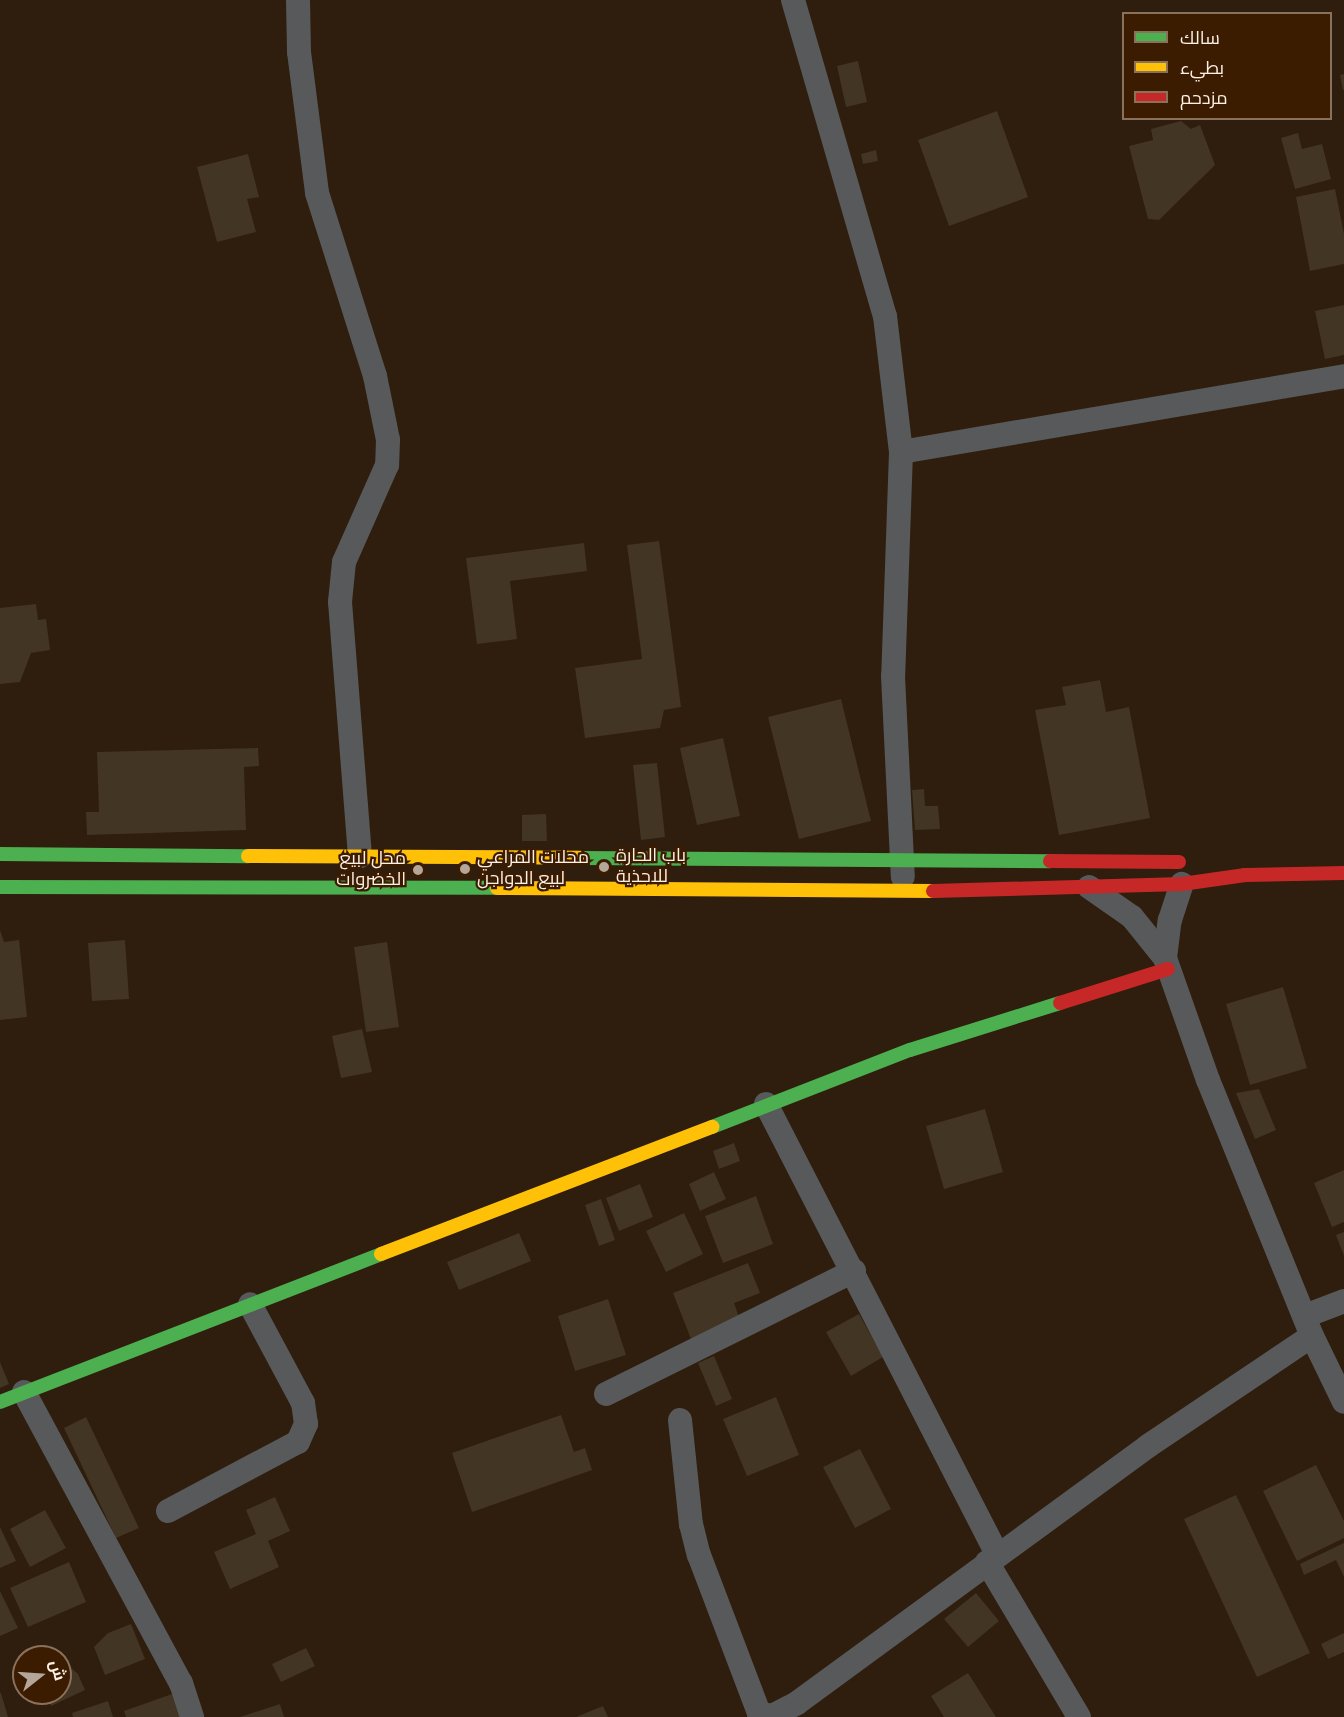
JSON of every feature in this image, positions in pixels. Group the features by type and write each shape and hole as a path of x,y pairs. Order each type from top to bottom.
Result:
{"main road":[{"path":"0,854 900,861 1185,873 1344,873"},
{"path":"644,858 646,889"},
{"path":"1210,866 1245,874"},
{"path":"0,887 905,892 1089,887 1185,873"},
{"path":"0,1402 766,1104 970,1030 1167,964"}],"street":[{"path":"298,0 299,52 317,193 375,376 388,440 387,465 344,562 340,602 360,856"},
{"path":"793,0 885,316 901,452 893,676 900,861 905,892"},
{"path":"901,452 1344,376"},
{"path":"1167,964 1170,920 1185,873"},
{"path":"1089,887 1132,917 1167,964 1208,1080 1308,1326 1344,1402"},
{"path":"766,1104 854,1271 992,1558 1079,1717"},
{"path":"606,1394 854,1271"},
{"path":"680,1420 692,1524 699,1555 759,1713 772,1716 801,1710 992,1558 1344,1301"},
{"path":"168,1511 298,1442 306,1425 303,1403 250,1304"},
{"path":"24,1392 182,1683 192,1717"}],"building":[{"path":"858,61 867,102 846,107 837,66"},
{"path":"1344,74 1344,90 1343,90 1340,75"},
{"path":"997,111 1028,197 949,226 918,140"},
{"path":"1181,121 1191,129 1200,125 1215,165 1159,220 1148,219 1129,146 1153,140 1151,129"},
{"path":"1298,133 1302,149 1322,144 1331,179 1295,189 1281,138"},
{"path":"876,150 878,161 863,164 861,154"},
{"path":"248,154 259,197 247,199 256,232 217,242 197,167"},
{"path":"1335,189 1344,234 1344,264 1310,271 1296,197"},
{"path":"1344,305 1344,355 1325,359 1315,311"},
{"path":"659,541 681,707 664,710 660,728 585,738 575,668 642,659 627,545"},
{"path":"584,543 587,571 510,581 517,639 477,644 466,558"},
{"path":"36,604 38,620 46,619 50,650 31,653 20,682 0,684 0,608"},
{"path":"1100,680 1106,712 1129,707 1150,818 1059,835 1035,710 1066,705 1062,687"},
{"path":"841,699 871,821 799,839 768,717"},
{"path":"723,738 740,816 697,825 680,748"},
{"path":"258,748 259,766 244,767 246,830 87,835 86,812 99,812 97,752"},
{"path":"657,763 665,837 641,840 633,765"},
{"path":"924,789 925,806 938,806 940,829 915,830 912,790"},
{"path":"546,814 547,841 522,841 522,815"},
{"path":"0,930 4,942 19,940 27,1017 0,1020"},
{"path":"125,940 129,999 92,1001 88,943"},
{"path":"387,942 399,1027 366,1032 354,947"},
{"path":"1283,987 1307,1068 1250,1085 1226,1004"},
{"path":"362,1029 372,1072 341,1078 332,1036"},
{"path":"1259,1089 1276,1130 1255,1139 1236,1093"},
{"path":"985,1109 1003,1172 944,1189 926,1126"},
{"path":"734,1143 740,1161 719,1169 713,1151"},
{"path":"1344,1170 1344,1222 1332,1227 1314,1183"},
{"path":"714,1172 726,1199 700,1211 689,1184"},
{"path":"640,1184 653,1217 619,1231 606,1198"},
{"path":"756,1196 773,1244 723,1263 705,1216"},
{"path":"601,1199 615,1240 599,1246 585,1205"},
{"path":"684,1213 703,1254 666,1272 646,1231"},
{"path":"1344,1232 1344,1256 1336,1235"},
{"path":"519,1233 531,1261 459,1290 447,1262"},
{"path":"748,1263 760,1293 734,1303 740,1320 691,1339 673,1293"},
{"path":"608,1299 626,1355 575,1371 558,1316"},
{"path":"859,1314 883,1357 851,1376 826,1332"},
{"path":"714,1356 732,1399 716,1406 698,1363"},
{"path":"0,1362 9,1384 0,1388"},
{"path":"776,1397 799,1455 747,1476 723,1419"},
{"path":"561,1415 574,1452 585,1448 592,1470 472,1512 452,1453"},
{"path":"86,1417 139,1528 116,1538 64,1428"},
{"path":"860,1449 891,1509 855,1528 823,1467"},
{"path":"1316,1465 1344,1521 1344,1538 1297,1561 1263,1491"},
{"path":"1236,1495 1310,1653 1257,1677 1184,1519"},
{"path":"275,1497 290,1531 268,1541 279,1567 230,1589 214,1552 256,1534 246,1510"},
{"path":"45,1510 66,1548 30,1567 10,1529"},
{"path":"0,1527 16,1561 0,1568"},
{"path":"1344,1543 1344,1577 1336,1560 1304,1575 1300,1564"},
{"path":"69,1562 86,1602 28,1627 10,1588"},
{"path":"0,1591 18,1628 0,1636"},
{"path":"976,1593 999,1621 968,1647 944,1619"},
{"path":"131,1624 145,1659 105,1675 94,1647 108,1633"},
{"path":"1344,1633 1344,1652 1328,1659 1321,1644"},
{"path":"306,1648 315,1666 281,1682 272,1664"},
{"path":"72,1669 78,1674 85,1690 72,1696"},
{"path":"968,1673 996,1717 944,1717 931,1696"},
{"path":"1,1693 8,1717 0,1717"},
{"path":"172,1694 180,1717 126,1717 124,1711"},
{"path":"108,1701 113,1717 73,1717 72,1713"},
{"path":"280,1704 284,1717 240,1717"},
{"path":"603,1706 608,1717 576,1717"}],"traffic: fast":[{"path":"0,854 248,856"},
{"path":"580,858 1050,861"},
{"path":"0,887 497,888"},
{"path":"712,1127 910,1050 1060,1003"},
{"path":"0,1402 381,1254"}],"traffic: slow":[{"path":"248,856 580,858"},
{"path":"497,888 933,891"},
{"path":"381,1254 712,1127"}],"traffic: jam":[{"path":"1050,861 1179,862"},
{"path":"933,891 1182,884 1245,875 1344,873"},
{"path":"1060,1003 1168,969"}],"place":[{"name":"باب الحارة للاحذية","path":"604,867"},
{"name":"محلات المراعي لبيع الدواجن","path":"465,869"},
{"name":"محل لبيع الخضروات","path":"418,870"}]}
